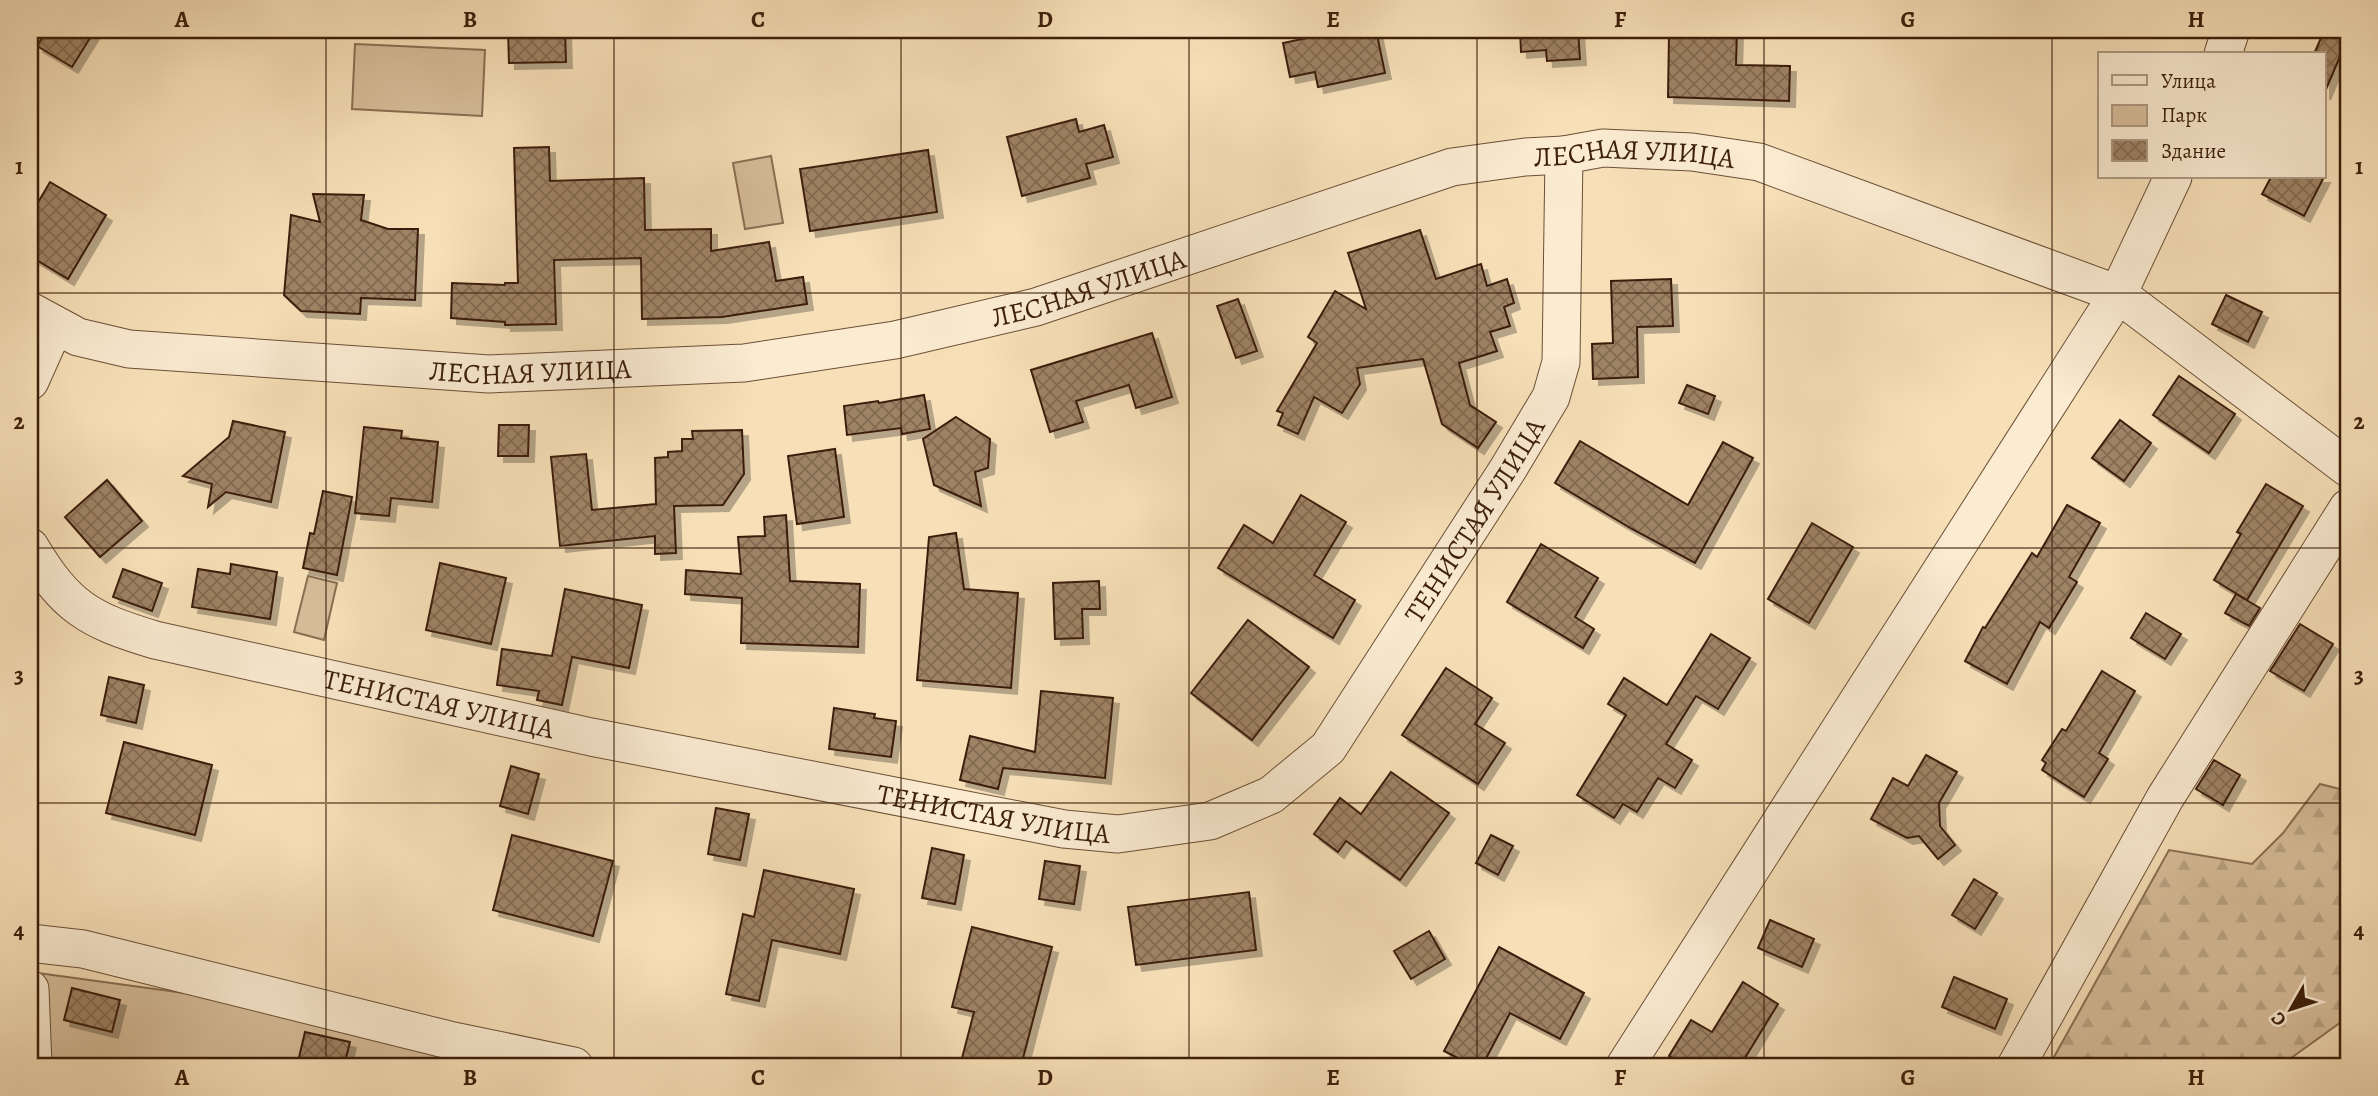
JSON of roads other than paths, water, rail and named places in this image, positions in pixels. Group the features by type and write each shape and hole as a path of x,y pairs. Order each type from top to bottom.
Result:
{"street":[{"path":"2224,52 2231,30"},
{"name":"ЛЕСНАЯ УЛИЦА","path":"42,318 78,337 129,349 489,374 744,363 895,340 1036,307 1452,167 1603,148 1692,152 1759,162 2118,293 2348,468"},
{"name":"ТЕНИСТАЯ УЛИЦА","path":"33,562 75,606 113,627 155,640 591,737 1064,829 1118,834 1210,821 1271,795 1328,748 1551,397 1561,362 1563,155"},
{"path":"1625,1066 2118,293 2173,178"},
{"path":"30,381 42,318"},
{"path":"2016,1066 2165,797 2348,508"},
{"path":"30,943 83,949 449,1040 574,1066"},
{"path":"30,989 33,1066"}]}
